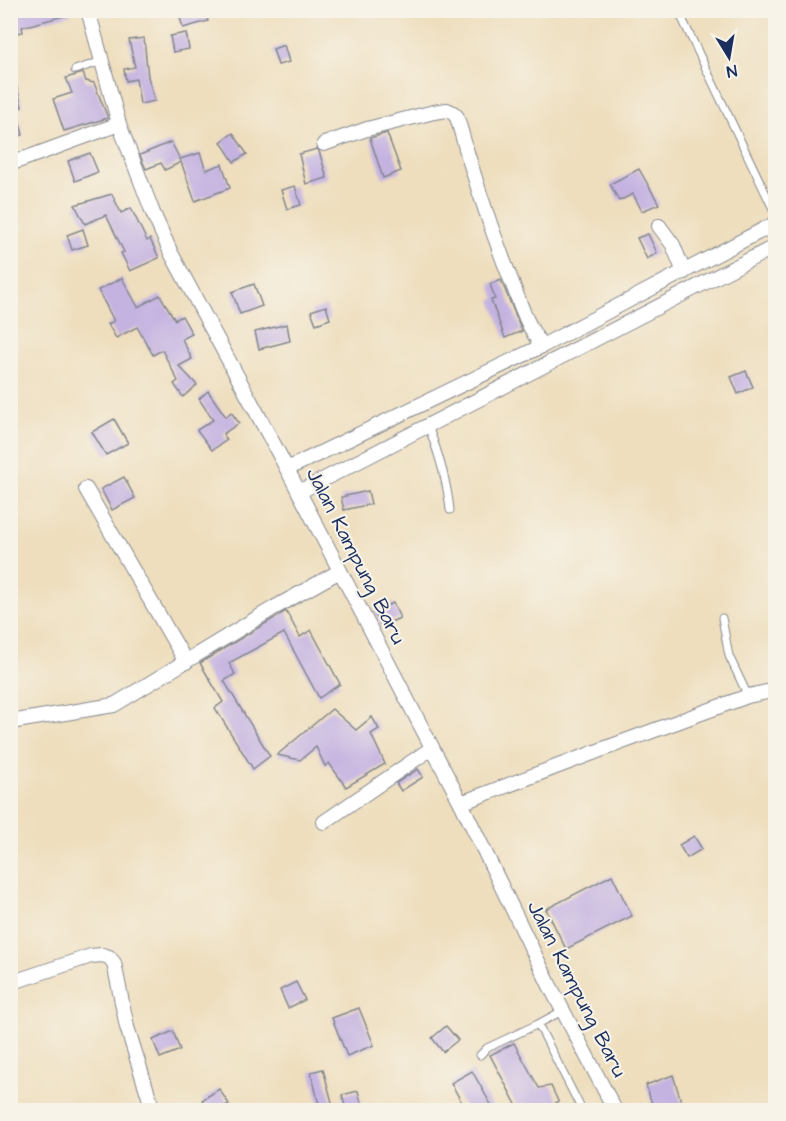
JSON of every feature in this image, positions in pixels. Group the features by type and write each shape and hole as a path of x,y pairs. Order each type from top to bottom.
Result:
{"street":[{"name":"Jalan Kampung Baru","path":"88,10 119,124 171,253 287,469 461,803 562,1011 615,1110"},
{"path":"324,144 367,129 434,112 447,110 453,112 457,117 481,200 503,260 529,327 543,346"},
{"path":"10,164 119,124"},
{"path":"287,469 543,346 776,223"},
{"path":"659,226 673,245 684,272"},
{"path":"299,492 776,246"},
{"path":"86,489 186,662"},
{"path":"10,722 114,705 272,609 340,572"},
{"path":"461,803 748,696 776,690"},
{"path":"324,822 432,748"},
{"path":"10,983 91,956 102,954 109,957 116,970 127,1027 153,1110"}],"lane":[{"path":"678,10 776,216"},
{"path":"75,70 102,61"},
{"path":"428,426 440,455 450,510"},
{"path":"722,618 729,656 748,696"},
{"path":"480,1055 487,1048 562,1011"},
{"path":"538,1023 582,1110"}],"building":[{"path":"10,10 70,10 71,14 22,27 23,32 11,34"},
{"path":"178,10 205,10 208,21 183,28"},
{"path":"186,33 189,49 173,52 170,36"},
{"path":"144,38 148,77 155,101 140,104 136,79 126,81 124,69 135,67 129,40"},
{"path":"284,45 289,62 278,65 273,49"},
{"path":"83,73 86,81 94,83 108,118 64,131 53,99 72,93 66,78"},
{"path":"14,76 22,107 16,109 23,135 10,138 10,77"},
{"path":"233,133 247,154 234,162 221,142"},
{"path":"387,133 401,171 383,178 370,138"},
{"path":"171,142 181,161 180,159 200,153 206,170 222,164 230,188 195,201 181,162 165,170 161,163 146,169 140,155"},
{"path":"317,149 327,178 306,184 299,154"},
{"path":"90,153 98,172 75,181 68,161"},
{"path":"639,169 659,204 642,211 633,194 619,201 610,184"},
{"path":"295,186 301,205 287,209 281,190"},
{"path":"112,194 121,213 131,208 147,241 150,239 159,258 130,271 121,253 124,252 106,215 85,224 75,205"},
{"path":"83,229 88,245 72,250 67,235"},
{"path":"648,234 657,253 647,259 637,238"},
{"path":"122,278 138,307 160,295 175,320 182,316 192,334 182,339 192,359 179,366 197,385 183,397 174,384 178,381 162,350 153,355 137,327 116,338 108,324 114,321 98,290"},
{"path":"501,280 522,331 505,338 491,300 495,299 490,284"},
{"path":"254,284 262,306 240,314 232,292"},
{"path":"326,306 330,319 316,324 311,311"},
{"path":"287,324 290,341 259,349 255,332"},
{"path":"746,371 753,387 738,394 731,377"},
{"path":"208,391 226,417 231,412 239,423 223,434 227,440 212,450 197,430 213,420 199,399"},
{"path":"114,419 128,443 106,455 92,432"},
{"path":"124,477 135,498 112,510 101,489"},
{"path":"368,491 371,504 344,510 341,497"},
{"path":"393,603 400,618 381,626 374,611"},
{"path":"286,611 300,637 311,630 340,684 319,698 284,633 229,663 235,674 224,681 270,756 253,769 215,708 223,702 200,663"},
{"path":"332,709 356,730 372,717 379,729 371,734 385,764 346,787 329,763 325,766 316,747 300,760 277,755"},
{"path":"418,769 423,777 401,791 396,783"},
{"path":"694,836 702,849 687,858 679,845"},
{"path":"612,875 632,916 566,949 546,909"},
{"path":"296,982 305,1000 288,1008 280,990"},
{"path":"359,1008 374,1045 347,1056 332,1018"},
{"path":"446,1026 458,1040 443,1052 432,1038"},
{"path":"173,1031 180,1050 160,1058 153,1040"},
{"path":"514,1043 539,1088 551,1086 558,1101 548,1110 519,1110 490,1055"},
{"path":"323,1069 333,1106 320,1109 311,1072"},
{"path":"472,1071 494,1110 466,1110 451,1083"},
{"path":"673,1075 682,1104 663,1110 654,1110 646,1085"},
{"path":"219,1089 229,1104 219,1110 208,1110 202,1100"},
{"path":"358,1091 363,1110 346,1110 342,1095"}]}
